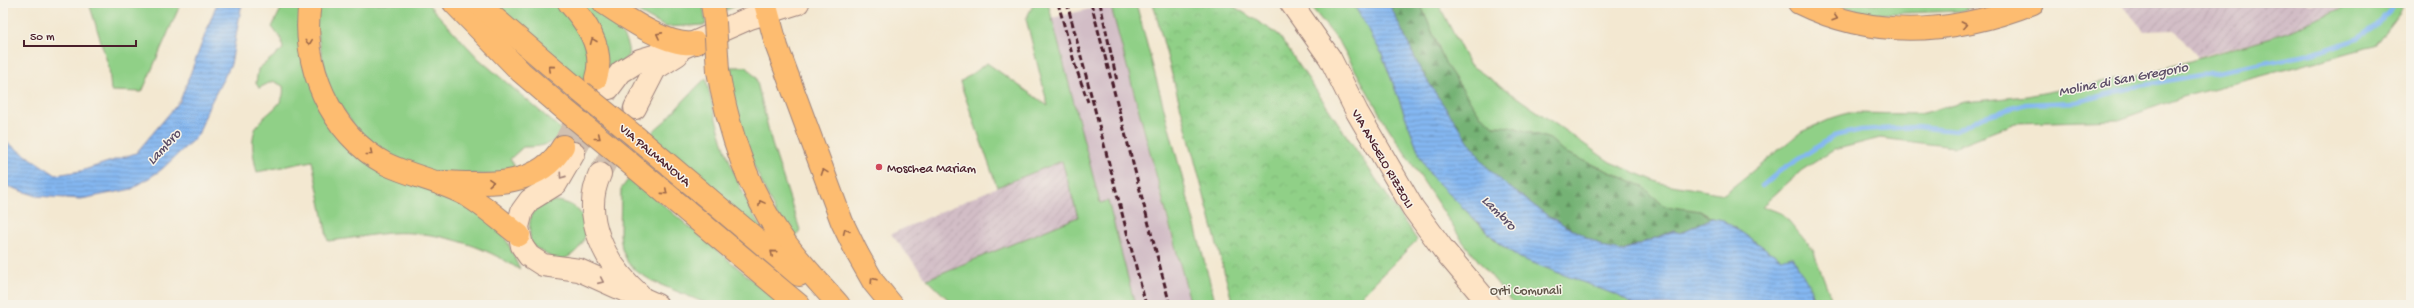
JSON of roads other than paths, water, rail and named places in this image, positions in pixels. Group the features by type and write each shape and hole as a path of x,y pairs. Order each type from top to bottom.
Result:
{"main road":[{"path":"310,3 308,36 312,62 324,95 340,122 357,142 376,158 403,171 438,182 468,196 518,235"},
{"path":"440,3 478,42 521,72"},
{"name":"VIA PALMANOVA","path":"454,3 521,72 799,305"},
{"name":"VIA PALMANOVA","path":"477,3 596,86 645,146 835,305"},
{"path":"569,3 584,22 594,43 599,64 596,86"},
{"path":"604,3 662,37 686,44 698,42"},
{"path":"1799,3 1852,23 1904,29 1944,28 1969,24 2033,3"},
{"path":"766,7 773,36 837,209 856,254 874,283 892,305"},
{"path":"713,12 718,71 736,147 759,200 781,237 839,305"},
{"path":"438,182 485,183 519,179 543,169 569,150"}],"street":[{"path":"635,108 655,70 698,42 766,7 798,3"},
{"name":"VIA ANGELO RIZZOLI","path":"1291,3 1327,54 1357,112 1413,208 1443,249 1490,305"},
{"path":"596,86 636,62 698,42"},
{"path":"569,150 556,184 534,198 524,207 519,221 518,235 524,250 535,261 548,267 565,267 579,270 658,305"},
{"path":"600,174 593,196 594,222 618,271 643,297 658,305"}],"water":[{"name":"Lambro","path":"217,3 243,3 231,64 209,106 198,135 161,170 132,189 81,199 37,196 7,186 3,183 3,140 56,175 81,171 136,153 180,101"},
{"name":"Lambro","path":"1353,3 1389,3 1420,69 1485,165 1505,184 1548,216 1606,248 1621,251 1674,231 1680,233 1712,218 1723,220 1781,259 1792,256 1811,289 1813,305 1633,305 1619,296 1520,258 1499,243 1431,176 1421,158 1382,54"}],"waterway":[{"name":"Molina di San Gregorio","path":"1762,186 1781,170 1834,136 1861,130 1916,127 1955,131 1982,117 2026,104 2076,102 2140,86 2312,54 2357,39 2375,26 2397,3"}],"tunnel":[{"path":"563,146 595,81"},
{"path":"574,153 608,91"},
{"path":"600,174 633,111"}],"railway":[{"path":"1058,3 1075,65 1088,102"},
{"path":"1067,3 1146,305"},
{"path":"1091,3 1170,305"},
{"path":"1100,3 1117,81"}],"place":[{"name":"Moschea Mariam","path":"879,167"}],"park label":[{"name":"Orti Comunali","path":"1526,289"}]}
